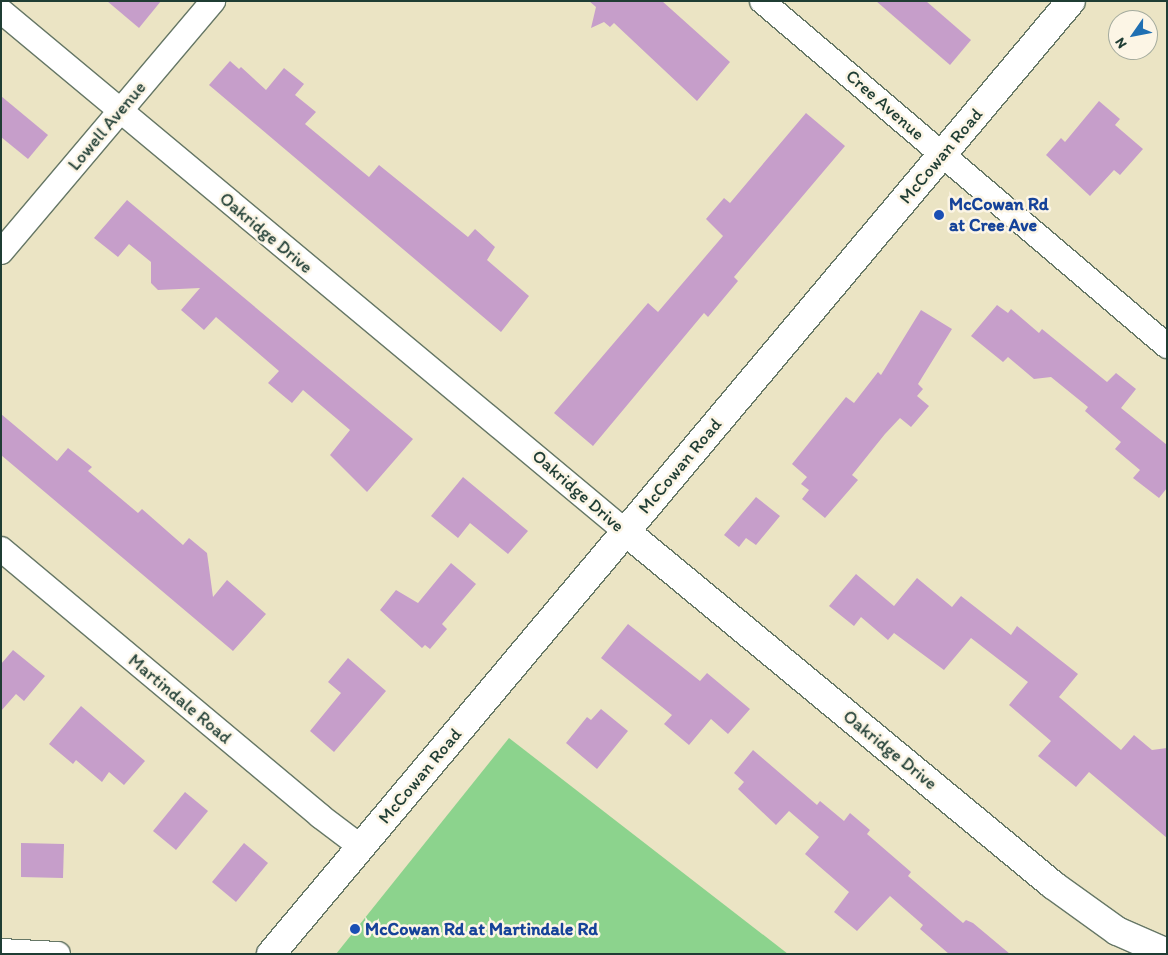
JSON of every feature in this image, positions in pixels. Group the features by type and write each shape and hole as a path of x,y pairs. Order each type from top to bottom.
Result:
{"street":[{"name":"Lowell Avenue","path":"1,252 213,1"},
{"name":"Cree Avenue","path":"762,1 914,128 941,156 1167,346"},
{"name":"McCowan Road","path":"271,954 624,531 1071,1"},
{"name":"Oakridge Drive","path":"1,11 624,531 1054,885 1118,932 1167,953"},
{"name":"Martindale Road","path":"1,549 320,816 361,847"},
{"path":"1,951 58,954"}],"green space":[{"path":"509,738 788,954 336,954"}],"building":[{"path":"107,1 161,1 139,28"},
{"path":"589,1 662,1 730,62 697,101 614,23 610,27 604,22 591,28 596,7"},
{"path":"876,1 926,1 971,40 950,65"},
{"path":"230,61 239,69 241,67 266,90 284,68 304,84 295,95 316,112 305,124 369,177 379,165 468,237 475,229 495,247 487,260 529,296 501,332 209,85"},
{"path":"1,96 48,135 28,159 1,137"},
{"path":"1099,101 1120,119 1115,125 1143,149 1120,175 1114,170 1090,196 1046,155 1061,138 1065,142"},
{"path":"806,113 845,146 734,277 738,281 708,317 704,313 593,446 554,413 648,303 658,312 723,236 706,219 724,198 730,203"},
{"path":"127,200 413,439 367,492 330,455 350,430 303,390 292,403 268,383 279,371 216,317 204,330 181,310 200,288 158,290 151,283 151,262 129,244 118,257 94,238"},
{"path":"997,305 1008,313 1011,309 1039,333 1042,329 1107,382 1116,373 1136,389 1121,408 1167,445 1167,488 1159,498 1133,478 1140,470 1115,449 1121,442 1085,411 1088,407 1051,377 1034,379 1008,357 1003,362 971,336"},
{"path":"921,310 952,329 918,384 923,389 917,396 929,406 911,427 900,418 885,434 852,475 858,480 825,518 802,499 809,490 801,484 807,477 792,464 846,397 854,403 878,372 881,375"},
{"path":"1,414 57,461 68,448 92,467 88,471 138,513 142,509 183,545 189,538 207,553 213,597 227,580 266,614 233,651 1,455"},
{"path":"463,477 528,531 508,554 470,523 458,538 431,516"},
{"path":"756,497 780,516 756,545 746,538 739,547 724,535"},
{"path":"451,563 476,584 442,624 447,629 430,649 425,645 422,648 380,610 396,590 418,603"},
{"path":"856,574 894,606 917,578 952,607 961,596 1011,635 1017,626 1078,674 1059,697 1121,750 1134,735 1152,750 1167,748 1167,838 1089,772 1076,787 1038,756 1051,741 1009,705 1028,682 971,638 944,670 894,633 888,640 861,617 854,626 829,606"},
{"path":"628,624 700,681 707,673 750,709 728,734 711,719 689,745 664,724 672,715 601,658"},
{"path":"13,650 45,676 24,701 16,694 1,711 1,664"},
{"path":"348,658 386,691 334,752 310,731 341,693 328,682"},
{"path":"81,706 145,761 124,785 109,772 102,782 76,760 73,764 49,744"},
{"path":"601,709 628,731 597,769 566,743 587,717 591,720"},
{"path":"753,750 817,805 820,801 844,821 850,813 870,830 867,834 911,872 908,876 963,923 966,920 973,923 1010,954 949,954 920,929 923,925 890,896 857,931 834,912 849,892 805,854 819,837 789,811 776,825 738,789 744,782 734,773"},
{"path":"185,792 208,811 176,850 153,831"},
{"path":"21,843 64,844 63,878 21,877"},
{"path":"244,843 268,863 236,902 212,882"}],"place":[{"name":"McCowan Rd at Cree Ave","path":"939,215"},
{"name":"McCowan Rd at Martindale Rd","path":"355,929"}]}
